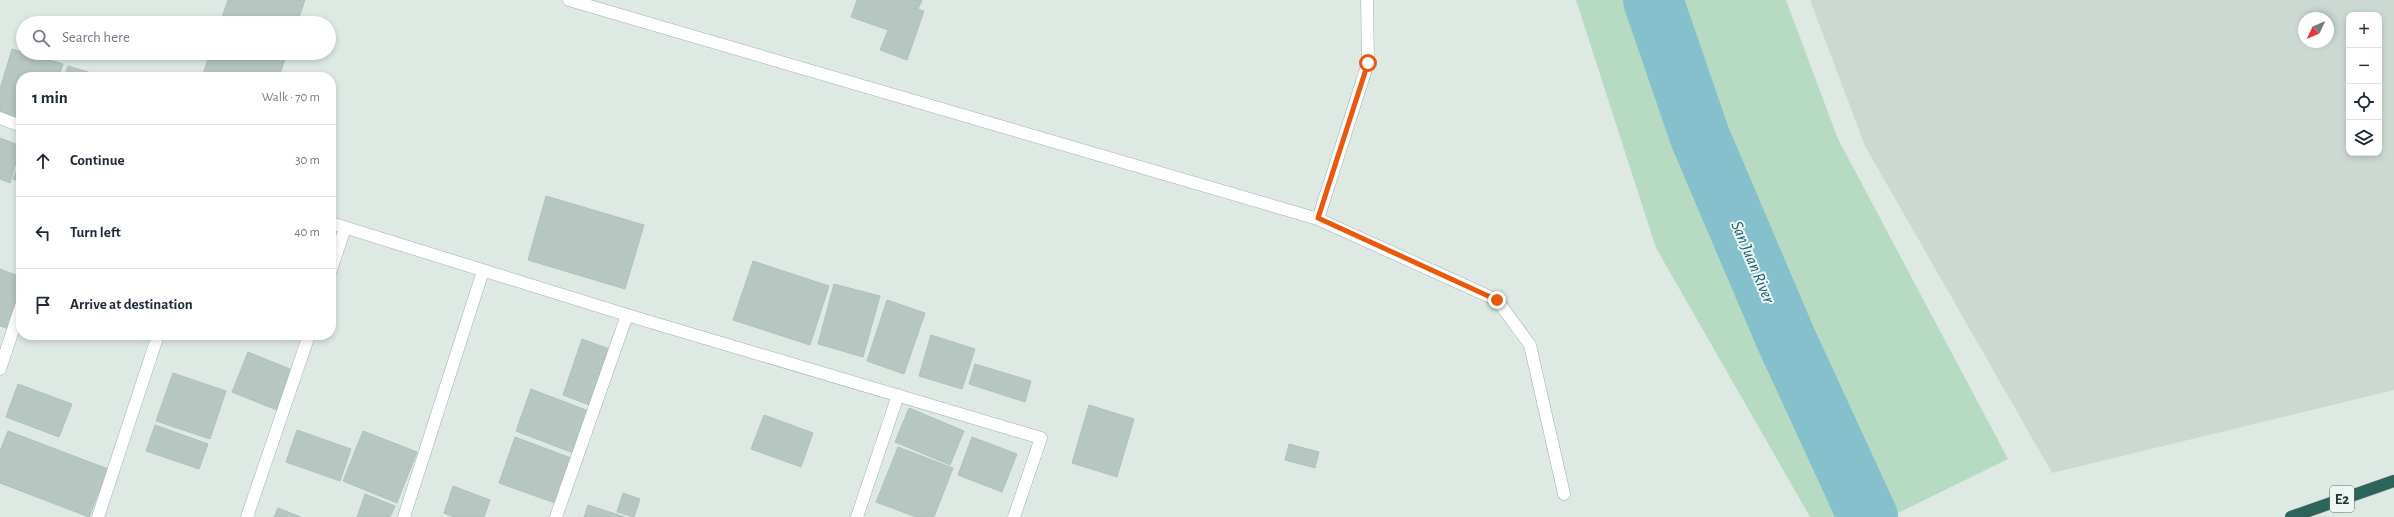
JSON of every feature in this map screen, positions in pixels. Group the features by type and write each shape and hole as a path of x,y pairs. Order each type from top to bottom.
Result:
{"highway":[{"name":"E2","path":"2291,517 2394,481"}],"street":[{"path":"569,0 1318,218 1497,300 1530,345 1564,494"},
{"path":"1318,218 1368,63 1367,0"},
{"path":"0,118 16,124"},
{"path":"336,225 1041,438 1014,517"},
{"path":"336,255 345,228"},
{"path":"404,517 483,270"},
{"path":"556,517 627,314"},
{"path":"0,369 16,321"},
{"path":"98,517 156,340"},
{"path":"247,517 307,340"},
{"path":"857,517 898,395"}],"shaded area":[{"path":"1810,0 2394,0 2394,390 2052,473 1865,146"}],"green space":[{"path":"1576,0 1786,0 1838,139 2008,459 1890,517 1810,517 1656,248"}],"building":[{"path":"228,0 305,0 299,16 222,16"},
{"path":"857,0 922,0 918,9 924,11 907,60 880,50 888,30 851,17"},
{"path":"12,49 16,50 16,60 49,60 63,64 61,72 16,72 16,123 0,118 0,89"},
{"path":"208,60 285,60 281,72 204,72"},
{"path":"68,66 88,72 66,72"},
{"path":"0,138 16,144 16,163 10,183 0,179"},
{"path":"16,172 16,180 13,179"},
{"path":"546,196 644,225 625,289 528,260"},
{"path":"753,261 829,286 810,345 733,320"},
{"path":"0,269 16,275 16,317 12,330 0,326"},
{"path":"834,284 880,296 863,357 818,344"},
{"path":"887,300 925,313 904,374 867,361"},
{"path":"931,335 975,349 962,389 919,376"},
{"path":"582,339 612,350 592,406 563,395"},
{"path":"248,352 295,371 279,411 232,392"},
{"path":"975,364 1031,381 1025,402 969,384"},
{"path":"173,373 226,391 210,439 156,421"},
{"path":"18,384 72,404 59,437 6,417"},
{"path":"531,389 591,412 576,454 516,431"},
{"path":"1089,405 1134,419 1117,477 1072,463"},
{"path":"909,408 964,431 950,465 895,442"},
{"path":"764,415 813,433 801,467 751,449"},
{"path":"155,425 208,444 199,469 146,451"},
{"path":"297,430 351,449 340,481 286,462"},
{"path":"8,431 108,469 89,517 0,483 0,451"},
{"path":"363,431 417,452 397,503 343,481"},
{"path":"515,437 571,458 555,503 499,483"},
{"path":"972,437 1017,454 1002,492 958,475"},
{"path":"1289,444 1319,452 1315,468 1285,460"},
{"path":"898,447 953,468 934,517 916,517 876,502"},
{"path":"453,486 490,500 484,517 454,517 444,513"},
{"path":"623,493 640,499 634,517 617,512"},
{"path":"365,494 395,506 390,517 357,517"},
{"path":"588,505 625,517 584,517"},
{"path":"278,508 301,517 274,517"}],"waterway":[{"name":"San Juan River","path":"1653,0 1700,137 1786,339 1868,517"}],"route":[{"path":"1368,63 1318,218 1497,300"}]}
